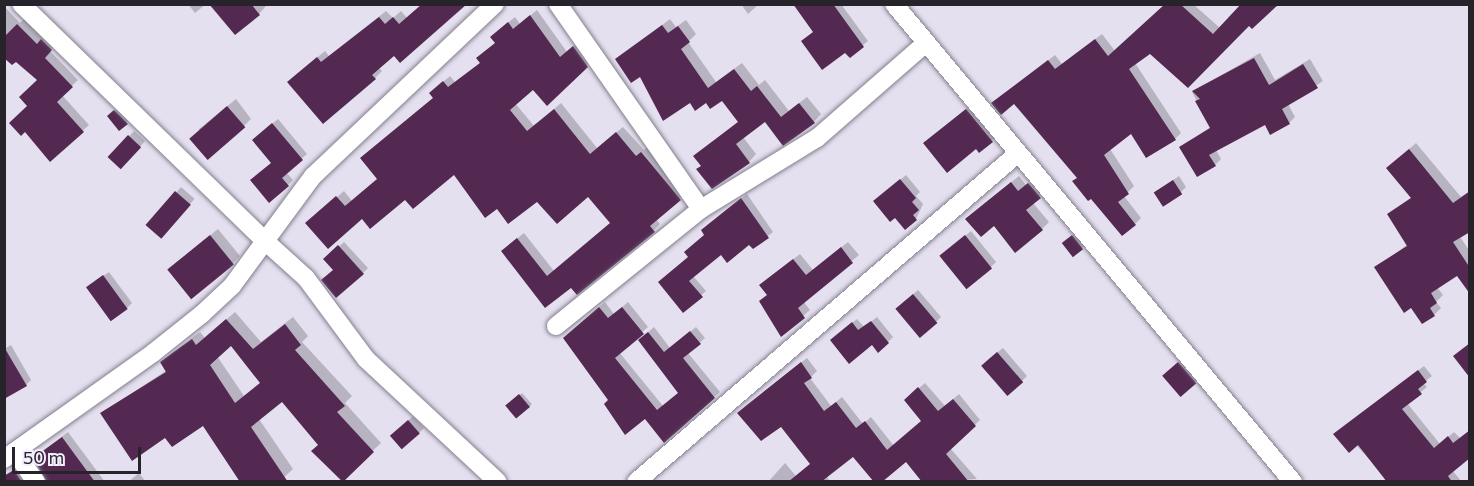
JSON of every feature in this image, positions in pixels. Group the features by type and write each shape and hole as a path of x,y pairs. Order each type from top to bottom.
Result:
{"street":[{"path":"21,4 306,278 366,359 490,479"},
{"path":"36,482 10,455 153,353 202,314 238,280 313,176 495,4"},
{"path":"558,4 701,210"},
{"path":"894,4 1293,482"},
{"path":"556,326 701,210 817,138 926,43"},
{"path":"636,482 1017,154"}],"building":[{"path":"209,4 251,4 260,15 235,35"},
{"path":"422,4 467,4 400,63 394,56 372,75 376,79 323,124 287,82 317,57 321,62 379,17 385,24 393,17 399,24"},
{"path":"793,4 833,4 864,47 850,58 845,53 822,70 801,41 813,32"},
{"path":"1165,4 1180,4 1213,34 1241,4 1279,4 1252,29 1249,26 1188,88 1150,54 1129,69 1176,140 1146,158 1131,134 1104,155 1129,194 1118,202 1136,225 1122,236 1091,199 1088,201 1072,181 1077,178 1014,104 1001,115 991,103 1048,60 1055,69 1095,39 1108,56"},
{"path":"530,15 560,57 573,46 588,67 547,106 533,90 510,110 527,131 554,109 590,154 616,132 636,156 641,152 681,200 650,226 655,232 577,295 571,288 545,308 501,251 517,238 547,276 610,223 588,197 557,224 537,202 508,224 497,209 485,218 454,175 413,209 405,200 370,229 362,219 328,249 305,223 336,196 345,206 377,179 360,158 433,98 429,93 443,81 448,87 480,63 476,58 495,43 490,37 508,22 513,29"},
{"path":"17,24 37,44 41,39 52,50 45,58 73,87 57,102 84,132 50,162 25,132 21,136 9,123 27,106 19,97 37,80 16,62 12,65 4,58 4,37"},
{"path":"662,25 668,33 678,26 690,42 681,49 708,88 734,69 751,91 757,86 781,117 799,103 815,123 783,146 765,122 736,144 750,163 712,189 696,169 701,166 693,156 738,122 722,101 710,109 706,103 695,111 690,103 663,121 640,77 631,83 615,59"},
{"path":"1254,58 1269,85 1303,64 1318,88 1282,109 1290,124 1270,135 1265,125 1209,155 1216,166 1197,177 1179,147 1210,128 1195,101 1200,99 1192,91"},
{"path":"227,106 245,127 208,160 189,139"},
{"path":"966,109 993,142 979,153 976,149 947,173 923,143"},
{"path":"114,110 128,124 119,131 107,116"},
{"path":"272,123 303,160 282,178 289,186 269,203 250,180 271,163 252,140"},
{"path":"128,135 141,147 121,169 108,157"},
{"path":"1409,149 1453,203 1470,191 1470,232 1453,242 1470,268 1470,294 1457,276 1431,293 1437,303 1430,308 1435,316 1422,324 1411,308 1404,313 1374,267 1407,246 1387,214 1411,198 1386,168"},
{"path":"900,179 916,198 912,202 919,210 913,215 917,220 905,230 895,218 890,222 873,201"},
{"path":"1173,180 1182,194 1163,207 1154,193"},
{"path":"1011,182 1018,191 1028,183 1041,198 1026,210 1043,230 1015,253 994,226 981,237 965,219"},
{"path":"175,191 191,205 161,239 145,225"},
{"path":"741,198 769,238 753,249 749,245 727,263 721,255 689,281 703,297 683,313 658,282 688,257 684,252 704,235 701,230"},
{"path":"210,235 234,265 191,299 167,270"},
{"path":"965,235 992,268 966,289 939,256"},
{"path":"1072,235 1083,249 1073,257 1062,243"},
{"path":"338,245 364,274 336,298 321,280 333,270 323,259"},
{"path":"841,247 853,263 798,308 805,318 781,337 759,301 767,295 759,285 793,259 806,275"},
{"path":"103,275 128,309 111,321 86,287"},
{"path":"913,294 937,323 920,338 895,309"},
{"path":"599,307 608,318 622,307 644,334 615,358 657,410 678,393 638,340 648,332 664,352 690,331 701,344 683,358 715,398 664,443 645,419 625,435 604,404 608,400 563,338"},
{"path":"226,319 253,349 285,324 301,345 295,350 345,406 337,412 374,452 343,482 311,451 318,445 282,402 251,427 288,482 240,482 203,426 172,447 165,438 132,461 100,413 166,372 160,362 192,339 196,345","holes":["231,346 260,383 235,403 210,365"]},
{"path":"871,321 889,343 878,353 872,345 849,364 830,340 852,322 858,330"},
{"path":"1470,343 1470,378 1453,356"},
{"path":"4,347 27,386 4,399"},
{"path":"997,352 1023,382 1007,396 981,366"},
{"path":"801,362 812,378 804,383 824,411 836,402 856,428 865,421 887,450 921,421 904,400 918,387 938,411 953,399 976,426 946,454 969,482 922,482 906,462 882,482 874,482 853,457 821,482 788,482 810,464 781,427 761,441 737,413"},
{"path":"1178,362 1196,383 1181,397 1162,376"},
{"path":"1418,370 1427,382 1418,389 1422,394 1402,409 1434,448 1448,436 1453,443 1470,430 1470,458 1448,476 1452,482 1387,482 1358,445 1349,453 1333,434"},
{"path":"519,394 530,407 516,419 505,406"},
{"path":"408,420 420,434 402,449 390,436"},
{"path":"62,437 95,482 47,482 33,458"},
{"path":"14,470 22,482 4,482 4,476"}]}
